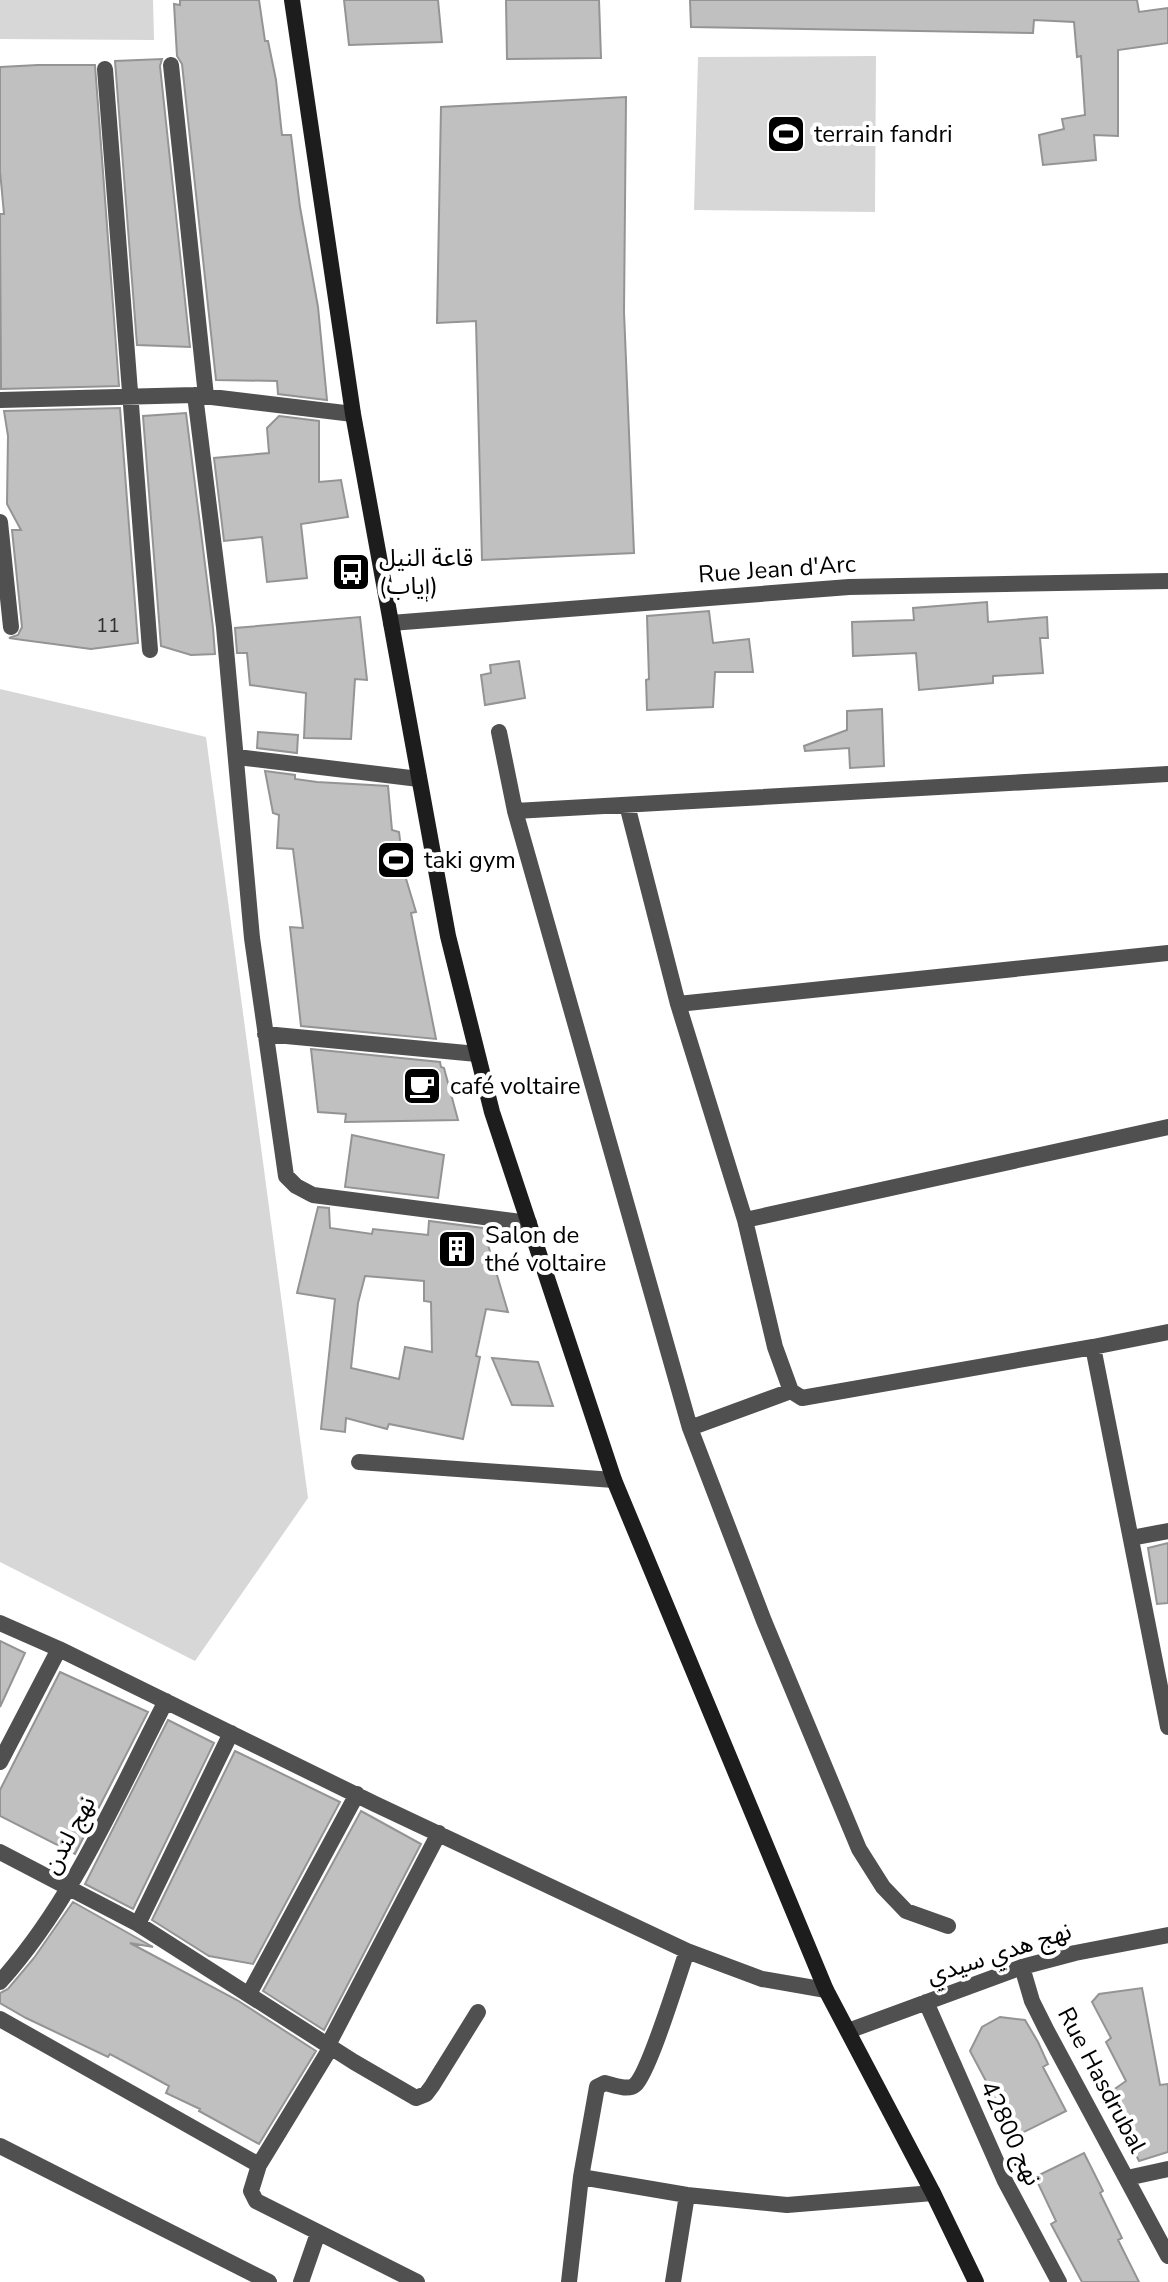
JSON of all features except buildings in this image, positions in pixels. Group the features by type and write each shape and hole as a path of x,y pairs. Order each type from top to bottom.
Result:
{"main road":[{"path":"292,0 353,414 448,936 492,1112 614,1480 826,1990 877,2092 933,2193 976,2282"}],"street":[{"path":"171,65 252,938 286,1176 296,1186 313,1195 529,1223"},
{"path":"105,69 150,650"},
{"path":"0,400 201,395 353,414"},
{"path":"0,522 11,627"},
{"name":"Rue Jean d'Arc","path":"391,623 849,587 1168,581"},
{"path":"499,732 515,811 690,1428 764,1621 859,1849 883,1887 906,1911 948,1926"},
{"path":"237,757 419,779"},
{"path":"515,811 1168,774"},
{"path":"627,805 678,1004 745,1220 775,1347 791,1391 802,1398 1168,1332"},
{"path":"678,1004 1168,953"},
{"path":"265,1034 477,1054"},
{"path":"745,1220 1168,1127"},
{"path":"1093,1347 1168,1727"},
{"path":"690,1428 791,1391"},
{"path":"359,1462 614,1480"},
{"path":"1131,1538 1168,1531"},
{"path":"0,1623 687,1951 762,1979 826,1990"},
{"path":"0,1762 59,1649"},
{"name":"نهج لندن","path":"0,1982 51,1918 70,1888 166,1701"},
{"path":"138,1924 231,1733"},
{"path":"249,1994 357,1794"},
{"path":"417,2282 256,2201 251,2191 259,2165 330,2046 439,1833"},
{"path":"0,1852 138,1924 416,2098 426,2094 432,2086 478,2012"},
{"name":"نهج هدي سيدي","path":"848,2031 1022,1967 1168,1935"},
{"path":"569,2282 581,2177 597,2087 605,2083 629,2087 637,2083 651,2055 687,1951"},
{"name":"Rue Hasdrubal","path":"1022,1967 1032,2001 1047,2031 1168,2256"},
{"name":"نهج 42800","path":"926,2002 1005,2181 1059,2282"},
{"path":"0,2019 259,2165"},
{"path":"0,2146 269,2282"},
{"path":"1127,2178 1168,2169"},
{"path":"581,2177 687,2195 787,2205 933,2193"},
{"path":"673,2282 687,2195"},
{"path":"301,2282 318,2233"}],"shaded area":[{"path":"0,0 153,0 154,40 0,39"},
{"name":"terrain fandri","path":"876,56 875,212 694,210 698,57"},
{"path":"0,689 206,737 308,1498 195,1661 0,1562"}],"place":[{"name":"terrain fandri","path":"786,134"},
{"name":"قاعة النيل (إياب)","path":"351,572"},
{"name":"taki gym","path":"396,860"},
{"name":"café voltaire","path":"422,1086"},
{"name":"Salon de thé voltaire","path":"457,1249"}]}
